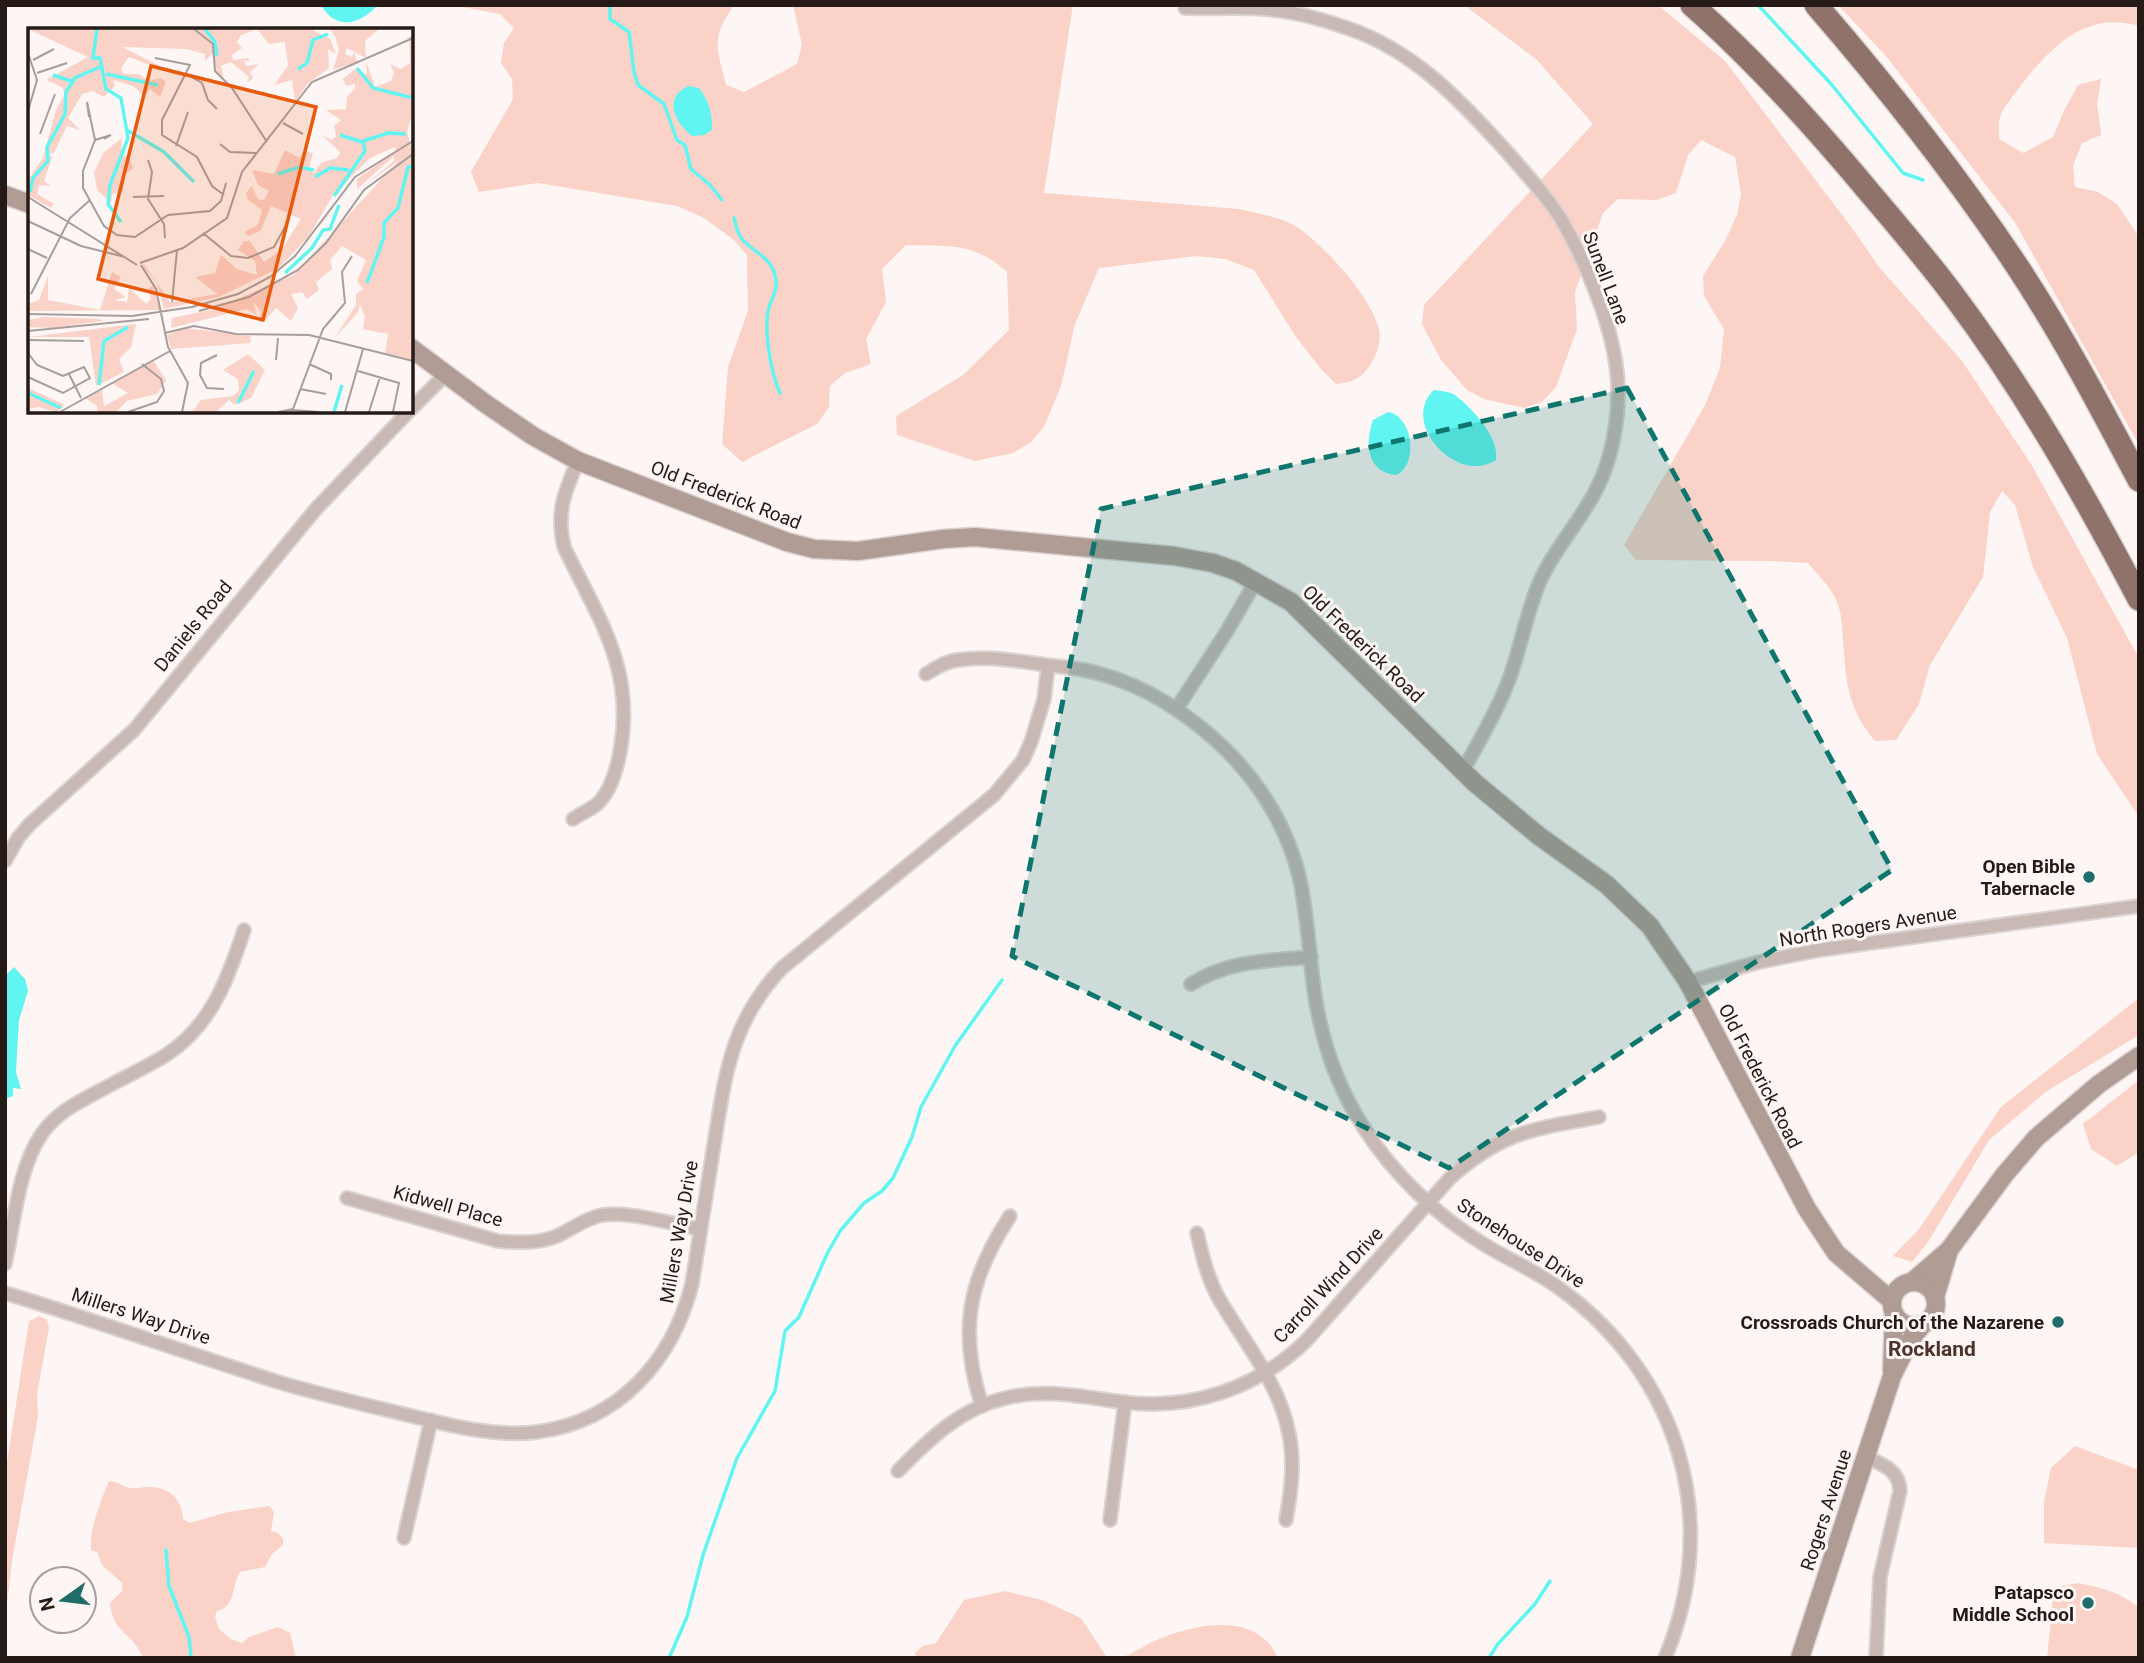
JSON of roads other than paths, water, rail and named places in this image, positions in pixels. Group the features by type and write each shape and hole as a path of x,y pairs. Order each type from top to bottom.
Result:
{"highway":[{"path":"1692,5 1724,33 1846,163 1954,296 2056,448 2139,599"},
{"path":"1816,5 1913,121 2016,265 2063,341 2139,480"}],"street":[{"name":"Sunell Lane","path":"1185,8 1266,9 1337,25 1384,44 1421,67 1450,90 1542,192 1577,250 1593,289 1605,322 1616,372 1618,394 1609,457 1598,487 1550,561 1539,583 1498,707 1463,771"},
{"path":"5,195 28,203"},
{"name":"Old Frederick Road","path":"413,350 533,436 578,461 755,532 814,549 858,551 975,537 1174,556 1213,563 1256,581 1291,603 1463,771 1505,809 1606,884 1630,905 1656,934 1688,982 1807,1209 1836,1253 1861,1276 1900,1296"},
{"name":"Daniels Road","path":"413,407 445,375"},
{"name":"Daniels Road","path":"5,861 18,838 30,824 134,730 316,509 407,413"},
{"path":"573,819 597,804 605,794 620,752 625,705 614,652 564,547 560,509 578,461"},
{"path":"1177,708 1256,581"},
{"name":"Stonehouse Drive","path":"926,674 958,660 992,659 1075,668 1109,677 1142,689 1177,708 1237,761 1283,830 1298,873 1322,1028 1344,1092 1361,1124 1386,1160 1428,1203 1462,1230 1556,1286 1585,1308 1628,1352 1660,1403 1680,1455 1690,1523 1687,1588 1665,1658"},
{"name":"Millers Way Drive","path":"5,1293 279,1382 431,1420 484,1430 537,1432 583,1420 625,1395 660,1357 675,1334 685,1311 692,1284 731,1053 750,1007 782,968 994,795 1023,760 1031,742 1044,699 1048,666"},
{"name":"North Rogers Avenue","path":"1688,982 1759,962 1819,950 2139,906"},
{"path":"5,1264 24,1174 41,1135 74,1104 168,1054 202,1023 216,1003 228,977 243,930"},
{"path":"1191,984 1210,972 1230,965 1311,957"},
{"path":"1900,1296 1949,1251 2036,1138 2099,1084 2139,1056"},
{"name":"Carroll Wind Drive","path":"898,1471 942,1429 982,1406 1005,1398 1041,1394 1081,1395 1125,1402 1156,1403 1201,1398 1239,1387 1266,1373 1307,1340 1468,1161 1507,1138 1537,1128 1599,1117"},
{"name":"Kidwell Place","path":"346,1198 513,1243 555,1237 600,1215 621,1215 701,1229"},
{"path":"982,1406 969,1358 971,1306 984,1259 1010,1216"},
{"path":"1197,1233 1216,1292 1266,1373 1289,1432 1292,1485 1286,1520"},
{"path":"1900,1296 1906,1324 1923,1324 1933,1314 1935,1297 1949,1251"},
{"path":"1900,1296 1923,1284 1935,1297"},
{"name":"Rogers Avenue","path":"1892,1376 1900,1296"},
{"name":"Rogers Avenue","path":"1800,1658 1892,1376 1909,1342 1923,1324"},
{"path":"1110,1520 1125,1402"},
{"path":"404,1538 431,1420"},
{"path":"1866,1457 1895,1472 1900,1480 1900,1491 1881,1577 1876,1658"}],"water":[{"path":"321,5 378,5 356,21 341,22 334,19"},
{"path":"688,86 699,88 709,107 712,130 704,135 692,136 676,117 676,97"},
{"path":"1434,390 1455,395 1476,415 1494,442 1496,460 1481,466 1465,465 1450,458 1437,447 1423,418 1425,403"},
{"path":"1388,412 1403,422 1410,441 1408,462 1396,475 1379,468 1370,455 1369,438 1373,420"},
{"path":"14,967 25,979 28,991 19,1020 16,1072 21,1089 13,1088 13,1096 5,1099 5,976"}],"waterway":[{"path":"610,5 610,19 629,32 638,85 664,104 677,140 685,145 691,169 710,185 722,200"},
{"path":"1758,5 1832,85 1903,173 1923,180"},
{"path":"734,218 740,237 770,263 775,275 776,287 767,316 767,339 780,393"},
{"path":"669,1658 687,1617 703,1555 737,1458 775,1391 785,1331 799,1317 840,1231 864,1203 882,1191 893,1178 912,1137 921,1107 955,1046 1002,980"},
{"path":"166,1550 169,1586 189,1637 191,1658"},
{"path":"1489,1658 1497,1645 1535,1604 1550,1581"}],"place":[{"name":"Open Bible Tabernacle","path":"2089,877"},
{"name":"Crossroads Church of the Nazarene","path":"2058,1322"},
{"name":"Patapsco Middle School","path":"2088,1603"}],"district":[{"name":"Rockland","path":"1932,1349"}]}
